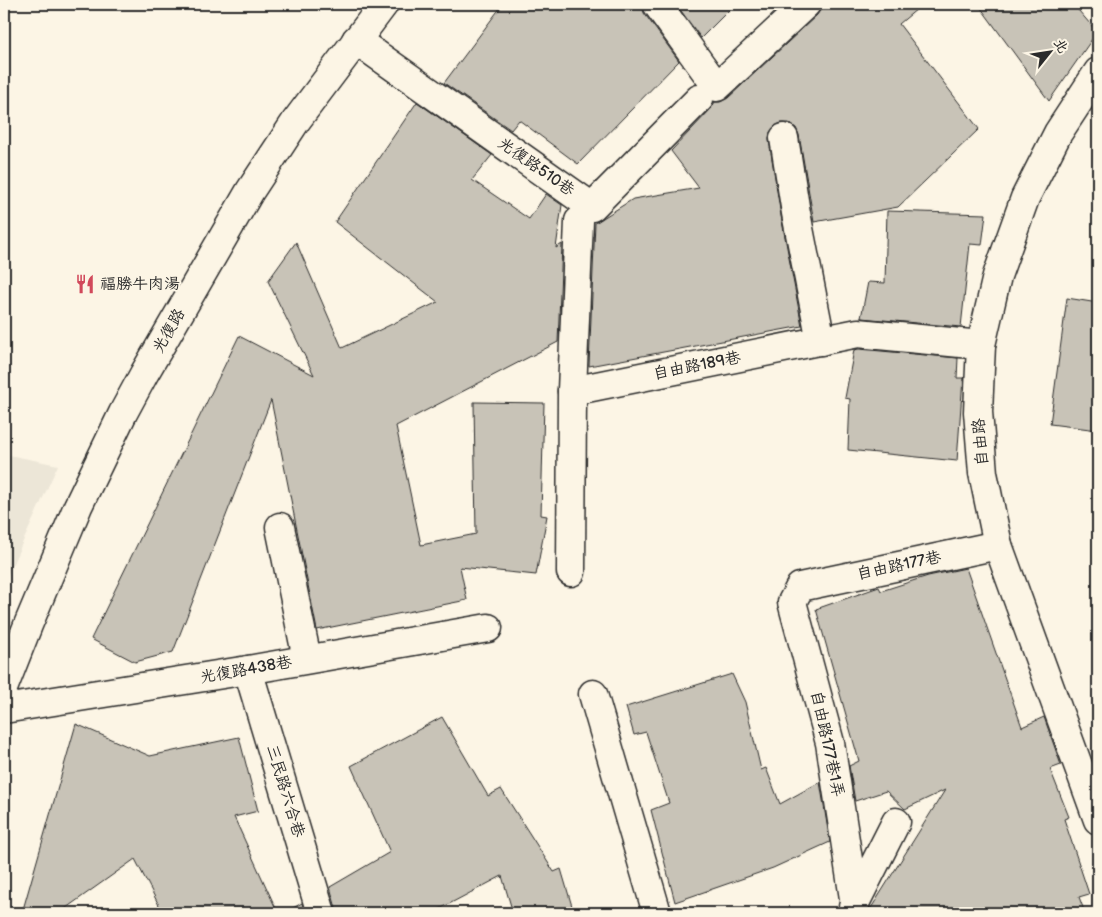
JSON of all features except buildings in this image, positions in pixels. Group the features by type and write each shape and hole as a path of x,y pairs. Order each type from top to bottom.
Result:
{"street":[{"name":"光復路","path":"4,686 78,506 140,382 250,192 296,121 384,4"},
{"path":"657,4 717,87 806,4"},
{"name":"光復路510巷","path":"356,40 592,206 699,99"},
{"name":"自由路","path":"1098,72 1058,133 1025,198 997,276 981,345 978,412 983,473 998,545 1098,820"},
{"path":"784,138 796,213 821,341"},
{"path":"571,572 572,391 579,221"},
{"name":"自由路189巷","path":"572,391 858,333 981,345"},
{"path":"280,527 307,659"},
{"name":"自由路177巷","path":"800,587 998,545"},
{"name":"自由路177巷1弄","path":"800,587 792,602 830,743 852,909"},
{"name":"光復路438巷","path":"4,709 248,670 488,628"},
{"name":"三民路六合巷","path":"248,670 321,913"},
{"path":"593,694 657,913"},
{"path":"852,909 896,822"}],"shaded area":[{"path":"4,454 58,465 4,583"}],"place":[{"name":"福勝牛肉湯","path":"85,284"}]}
